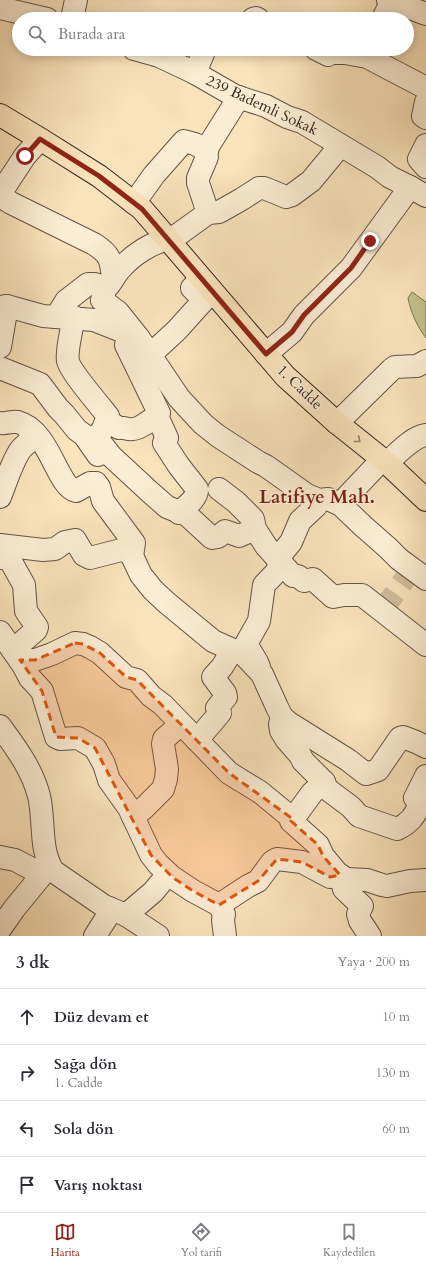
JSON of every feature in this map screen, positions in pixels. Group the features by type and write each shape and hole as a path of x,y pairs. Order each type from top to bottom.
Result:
{"main road":[{"name":"1. Cadde","path":"0,115 99,176 142,209 172,238 266,354 297,387 382,464 426,500"}],"street":[{"path":"73,12 73,6 76,0"},
{"path":"387,7 426,14"},
{"path":"0,8 17,12"},
{"name":"239 Bademli Sokak","path":"159,56 195,73 239,97 266,106 287,117 302,122 377,167 390,177 419,186"},
{"path":"195,73 202,56"},
{"path":"371,56 378,62 426,88"},
{"path":"208,213 198,184 198,178 207,157 209,145 239,97"},
{"path":"426,102 423,116 426,118"},
{"path":"40,139 25,156 0,195 11,203 94,244 104,251 111,261 109,283"},
{"path":"134,203 154,175 184,141 195,144 207,151"},
{"path":"426,145 419,159 426,167"},
{"path":"340,146 311,181 292,195 286,197 264,188 259,188 219,212 208,213 172,238 153,244 130,259 121,268 109,283 102,300 118,312 134,336 150,355 179,398 203,424 235,447 266,466 307,496 319,500 328,499 340,504 399,559 426,579"},
{"path":"266,354 292,332 304,315 351,268 419,186"},
{"path":"98,441 108,416 90,394 68,361 65,317 66,301 88,284 109,283"},
{"path":"150,355 177,330 204,300 192,288 195,285"},
{"path":"0,344 4,306 43,316 94,320 134,336"},
{"path":"134,336 126,345 159,413 157,416 167,438 164,443 197,489 198,493 196,497 179,513"},
{"path":"337,423 392,369 395,367 417,366 426,362"},
{"path":"0,368 40,384 58,408 78,430 84,435 98,441 111,456 167,507 187,515 212,538 218,537 225,531 239,536 255,529"},
{"path":"98,441 111,423 119,428 132,430 157,416"},
{"path":"0,423 17,422 28,427 36,434 47,448 66,484 71,490 76,491 90,483 96,483 99,487 103,501 134,543 132,556"},
{"path":"0,497 20,450 32,438 28,427"},
{"path":"340,504 382,464 420,436 426,435"},
{"path":"219,489 236,502 253,519 255,529 266,546 293,576 298,576 304,581 313,579 317,581 325,591 333,597 344,595 362,595 426,645"},
{"path":"319,500 316,506 300,521 280,562 264,585 260,621 246,644 258,662 282,717 289,724 342,756 366,774 378,770 400,738 403,737 426,747"},
{"path":"0,545 43,550 55,549 65,542 75,540 84,555 90,558 126,550 132,556 141,575 167,604 213,641 244,655 262,674"},
{"path":"0,558 9,558 22,580 24,585 26,611 37,627 16,654"},
{"path":"0,632 16,654 30,678 42,691 56,737 60,739 78,738 95,748 104,764 109,780 133,817 151,855 168,874 192,892 219,905 224,914 223,920 225,936"},
{"path":"16,654 34,660 52,654 75,643 90,647 100,653 126,677 137,680 151,696 163,705 229,773 260,792 293,819"},
{"path":"197,740 218,718 220,713 217,708 226,697 225,693 213,677 224,663 228,648"},
{"path":"282,717 280,724 281,731 303,761 324,782 327,789 351,807 359,816 397,829 407,823 418,811 422,803 415,798 426,776"},
{"path":"133,817 163,789 167,769 163,744 164,739 181,724"},
{"path":"0,929 14,909 49,871 45,854 42,816 38,795 26,762 4,740"},
{"path":"324,782 312,793 291,821 318,845 323,856 340,875 347,879 367,880 387,886 410,881 426,880"},
{"path":"0,857 15,860 32,869 49,871 104,906 117,911 158,936"},
{"path":"219,905 248,886 258,882 272,862 277,859 307,864 330,877 340,875"},
{"path":"95,936 107,917 153,892 168,874"},
{"path":"340,875 344,889 362,906 358,914 360,921 370,936"}],"highlighted area":[{"path":"75,643 83,644 100,653 126,677 137,680 229,773 293,819 291,821 318,845 323,856 340,875 330,877 302,862 277,859 258,881 219,905 193,891 172,877 151,855 95,748 78,738 56,737 42,691 20,660 35,660"}],"shaded area":[{"path":"412,292 426,302 426,338 417,324 411,309 408,298"}],"tunnel":[{"path":"382,611 412,569"}],"district":[{"name":"Latifiye Mah.","path":"317,496"}],"route":[{"path":"25,156 40,139 99,176 142,209 266,354 292,332 304,315 351,268 370,241"}]}
